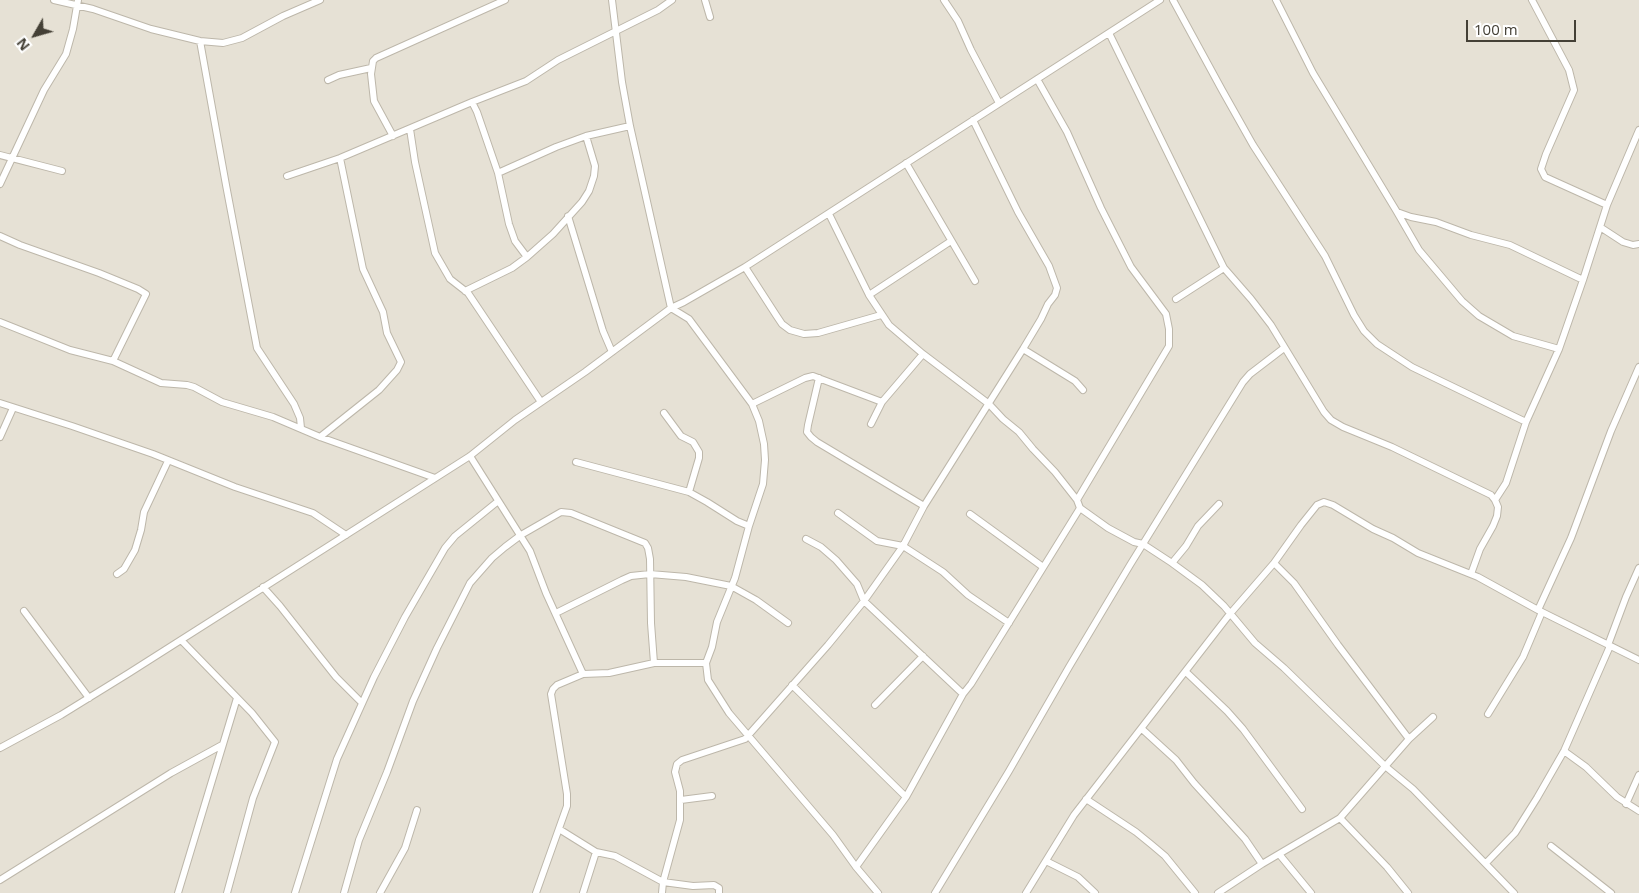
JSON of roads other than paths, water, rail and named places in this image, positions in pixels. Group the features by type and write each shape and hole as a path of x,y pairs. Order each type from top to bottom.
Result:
{"street":[{"path":"54,0 77,3 151,29 200,41 223,43 234,41 320,0"},
{"path":"393,136 374,101 371,68 376,58 505,0"},
{"path":"612,0 622,82 630,126 670,308 690,319 752,404 759,421 765,460 762,484 731,586 717,622 712,647 706,663 708,680 728,713 832,835 878,893"},
{"path":"287,176 340,158 526,81 558,60 658,10 672,0"},
{"path":"704,0 710,18"},
{"path":"944,0 958,21 999,103"},
{"path":"0,748 62,715 470,456 515,420 612,352 670,308 745,267 1160,0"},
{"path":"1173,0 1254,145 1325,256 1364,331 1377,344 1412,367 1526,422"},
{"path":"1276,0 1313,73 1424,257 1462,301 1479,316 1513,336 1559,349"},
{"path":"1532,0 1569,70 1574,90 1541,170 1545,177 1607,205"},
{"path":"0,184 44,90 66,54 73,29 77,3"},
{"path":"1109,33 1224,268 1266,319 1296,364 1315,399 1331,420 1343,428 1392,447 1491,495 1495,500 1498,508 1497,516 1480,548 1471,574"},
{"path":"200,41 257,348 294,404 300,418 301,428"},
{"path":"328,80 371,68"},
{"path":"1037,79 1067,132 1101,208 1131,267 1166,314 1169,329 1169,346 1077,500"},
{"path":"472,102 498,173 509,224 515,241 527,258"},
{"path":"662,893 663,882 680,820 681,800 675,772 677,764 682,760 716,747 742,741 748,736 864,601 903,546 924,506 1055,295 1057,288 1049,266 1018,212 972,120"},
{"path":"498,173 586,136 630,126"},
{"path":"410,129 415,162 435,253 450,279 465,290 541,402"},
{"path":"1495,500 1506,484 1526,422 1559,349 1607,205 1639,130"},
{"path":"465,290 504,273 527,258 553,234 582,202 589,191 594,176 594,160 586,136"},
{"path":"0,155 11,160 62,172"},
{"path":"320,437 379,390 402,362 387,333 383,312 363,269 340,158"},
{"path":"906,163 975,281"},
{"path":"1397,212 1510,245 1583,280"},
{"path":"829,214 869,295 889,325 923,354 989,404 1019,432 1055,472 1077,500 1080,508 1108,528 1134,542 1143,544 1202,585 1224,606 1229,615 1254,643 1284,668 1385,766 1413,789 1514,893"},
{"path":"568,216 612,352"},
{"path":"1600,227 1622,242 1633,245 1639,244"},
{"path":"0,236 99,273 146,294 113,361"},
{"path":"869,295 951,240"},
{"path":"745,267 782,324 790,330 804,334 818,333 881,315"},
{"path":"1176,299 1224,268"},
{"path":"0,322 70,350 113,361 162,383 194,387 222,402 273,417 320,437 435,478"},
{"path":"935,893 1143,544 1243,382 1250,374 1284,348"},
{"path":"1023,349 1075,381 1083,390"},
{"path":"871,424 882,402 923,354"},
{"path":"1488,714 1523,657 1639,367"},
{"path":"752,404 805,378 813,376 882,402"},
{"path":"819,378 808,424 808,432 811,437 924,506"},
{"path":"0,404 72,426 313,514 346,535"},
{"path":"0,437 13,408"},
{"path":"664,413 681,436 694,442 700,458 689,492"},
{"path":"470,456 497,502 530,551 583,674"},
{"path":"117,574 124,568 135,550 142,530 144,512 168,461"},
{"path":"576,462 689,492 737,521 749,526"},
{"path":"295,893 337,759 362,703 405,617 445,548 455,536 497,502"},
{"path":"1026,893 1086,799 1229,615 1274,563 1317,505 1324,502 1333,505 1418,553 1494,585 1540,611 1639,660"},
{"path":"1172,563 1186,546 1198,526 1219,504"},
{"path":"856,867 906,797 963,694 1080,508"},
{"path":"344,893 359,840 413,701 457,608 470,583 492,558 521,536 561,512 566,512 645,543 649,554 654,663"},
{"path":"838,513 877,541 903,546 943,572 968,595 1009,622"},
{"path":"970,514 1043,567"},
{"path":"806,539 821,547 836,560 857,584 864,601 963,694"},
{"path":"1274,563 1294,583 1409,739"},
{"path":"1486,863 1515,833 1564,751 1639,568"},
{"path":"556,613 631,576 650,574 686,577 731,586 756,600 788,623"},
{"path":"263,587 336,677 362,703"},
{"path":"24,611 89,698"},
{"path":"181,640 238,698 275,742 253,798 227,893"},
{"path":"875,705 923,656"},
{"path":"536,893 567,806 567,794 552,694 553,689 557,685 583,674 609,673 654,663 706,663"},
{"path":"1186,672 1243,729 1302,809"},
{"path":"792,685 906,797"},
{"path":"178,893 238,698"},
{"path":"1218,893 1262,864 1340,818 1409,739 1434,717"},
{"path":"1142,728 1176,760 1194,783 1245,839 1262,864"},
{"path":"0,880 171,773 222,745"},
{"path":"1564,751 1586,767 1604,786 1626,804 1639,812"},
{"path":"1626,804 1639,775"},
{"path":"681,800 712,796"},
{"path":"1086,799 1136,832 1152,845 1164,856 1195,893"},
{"path":"380,893 405,848 417,810"},
{"path":"1340,818 1387,867 1408,893"},
{"path":"559,829 596,852 615,856 663,882 693,886 714,885 719,888 719,893"},
{"path":"1551,846 1611,893"},
{"path":"583,893 596,852"},
{"path":"1279,854 1311,893"},
{"path":"1046,861 1078,877 1095,893"}]}
